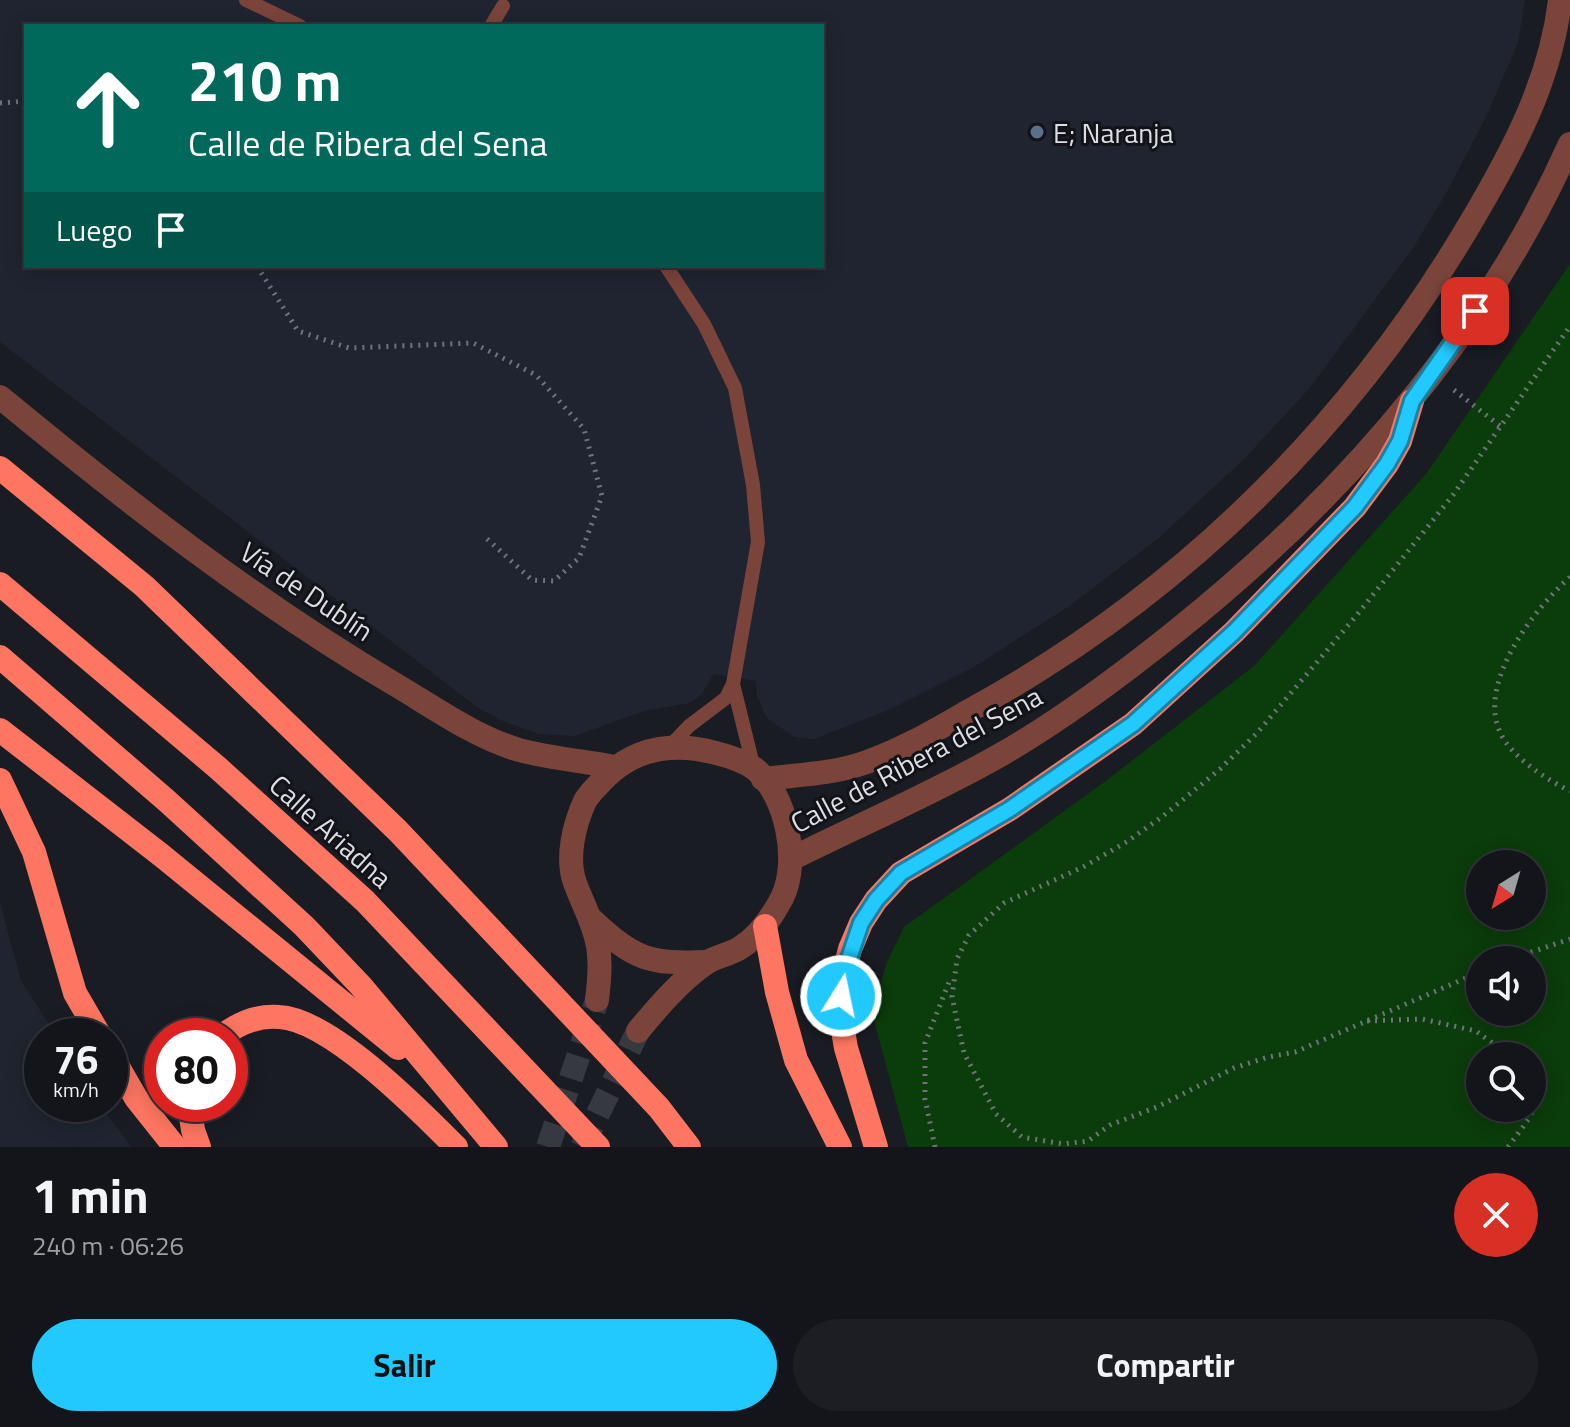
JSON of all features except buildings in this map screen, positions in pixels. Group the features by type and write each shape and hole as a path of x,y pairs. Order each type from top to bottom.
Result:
{"highway":[{"path":"876,1147 846,1048 840,1013 842,979 850,949 861,923 876,900 901,873 1010,809 1133,724 1234,632 1355,507 1400,441 1412,401"},
{"path":"0,468 144,586 398,831 659,1108 689,1147"},
{"name":"Calle Ariadna","path":"0,584 218,768 365,901 598,1147"},
{"path":"0,657 167,801 304,926 361,986 496,1147"},
{"path":"0,730 161,855 440,1083"},
{"path":"0,780 34,852 75,993 90,1018"},
{"path":"765,926 777,992 796,1060 840,1147"},
{"path":"248,1021 280,1016 320,1031 407,1098 456,1147"},
{"path":"128,1084 175,1147"},
{"path":"192,1122 199,1147"}],"street":[{"name":"Calle de Ribera del Sena","path":"759,774 863,764 904,747 1054,661 1122,613 1236,518 1297,459 1344,404 1450,258 1497,178 1544,79 1556,36 1560,0"},
{"name":"Calle de Ribera del Sena","path":"791,859 1001,754 1079,705 1226,591 1355,468 1412,401 1523,236 1570,144"},
{"name":"Vía de Dublín","path":"0,397 88,469 278,612 394,684 467,727 519,749 615,767"},
{"path":"597,1000 600,977 598,946 591,919 574,880 572,838 586,798 615,767 641,752 671,745 728,756 759,774 779,803 788,830 791,859 784,895 765,926 739,948 707,962 662,1002 638,1031"},
{"path":"591,919 623,949 664,964 707,962"}],"lane":[{"path":"246,0 296,24"},
{"path":"492,24 503,6"},
{"path":"667,268 704,324 735,388 753,485 758,542 733,684 726,698 689,726 671,745"},
{"path":"733,684 759,774"}],"path":[{"path":"0,103 24,101"},
{"path":"258,268 298,331 349,348 473,343 536,375 584,429 602,496 579,558 554,581 532,580 485,537"},
{"path":"935,1147 925,1099 925,1043 969,935 1004,903 1083,867 1128,841 1220,769 1257,733 1453,495 1570,326"},
{"path":"1454,390 1500,426"},
{"path":"1570,577 1547,598 1511,648 1495,700 1499,732 1528,767 1570,791"},
{"path":"1546,947 1570,939"},
{"path":"953,973 952,997 964,1053 996,1114 1022,1137 1063,1144 1088,1141 1110,1125 1157,1107 1234,1068 1295,1052 1466,978"},
{"path":"1362,1021 1422,1019 1476,1031 1491,1042"},
{"path":"1508,1147 1527,1122"}],"shaded area":[{"path":"0,0 1525,0 1518,43 1485,119 1449,188 1413,248 1309,389 1244,459 1159,538 1068,607 972,668 889,710 814,739 794,737 767,718 757,697 756,681 714,674 701,695 690,703 644,711 575,736 539,734 500,720 477,707 0,342"},
{"path":"0,902 21,981 45,1018 24,1018 24,1122 113,1122 131,1147 0,1147"}],"green space":[{"path":"1570,264 1570,1147 908,1147 872,1013 887,962 904,927 1103,783 1254,666 1426,474"}],"tunnel":[{"path":"548,1147 597,1000"},
{"path":"582,1147 638,1031"}],"place":[{"name":"E; Naranja","path":"1037,132"}],"route":[{"path":"841,996 850,949 861,923 876,900 901,873 1010,809 1133,724 1234,632 1355,507 1400,441 1412,401 1475,311"}]}
